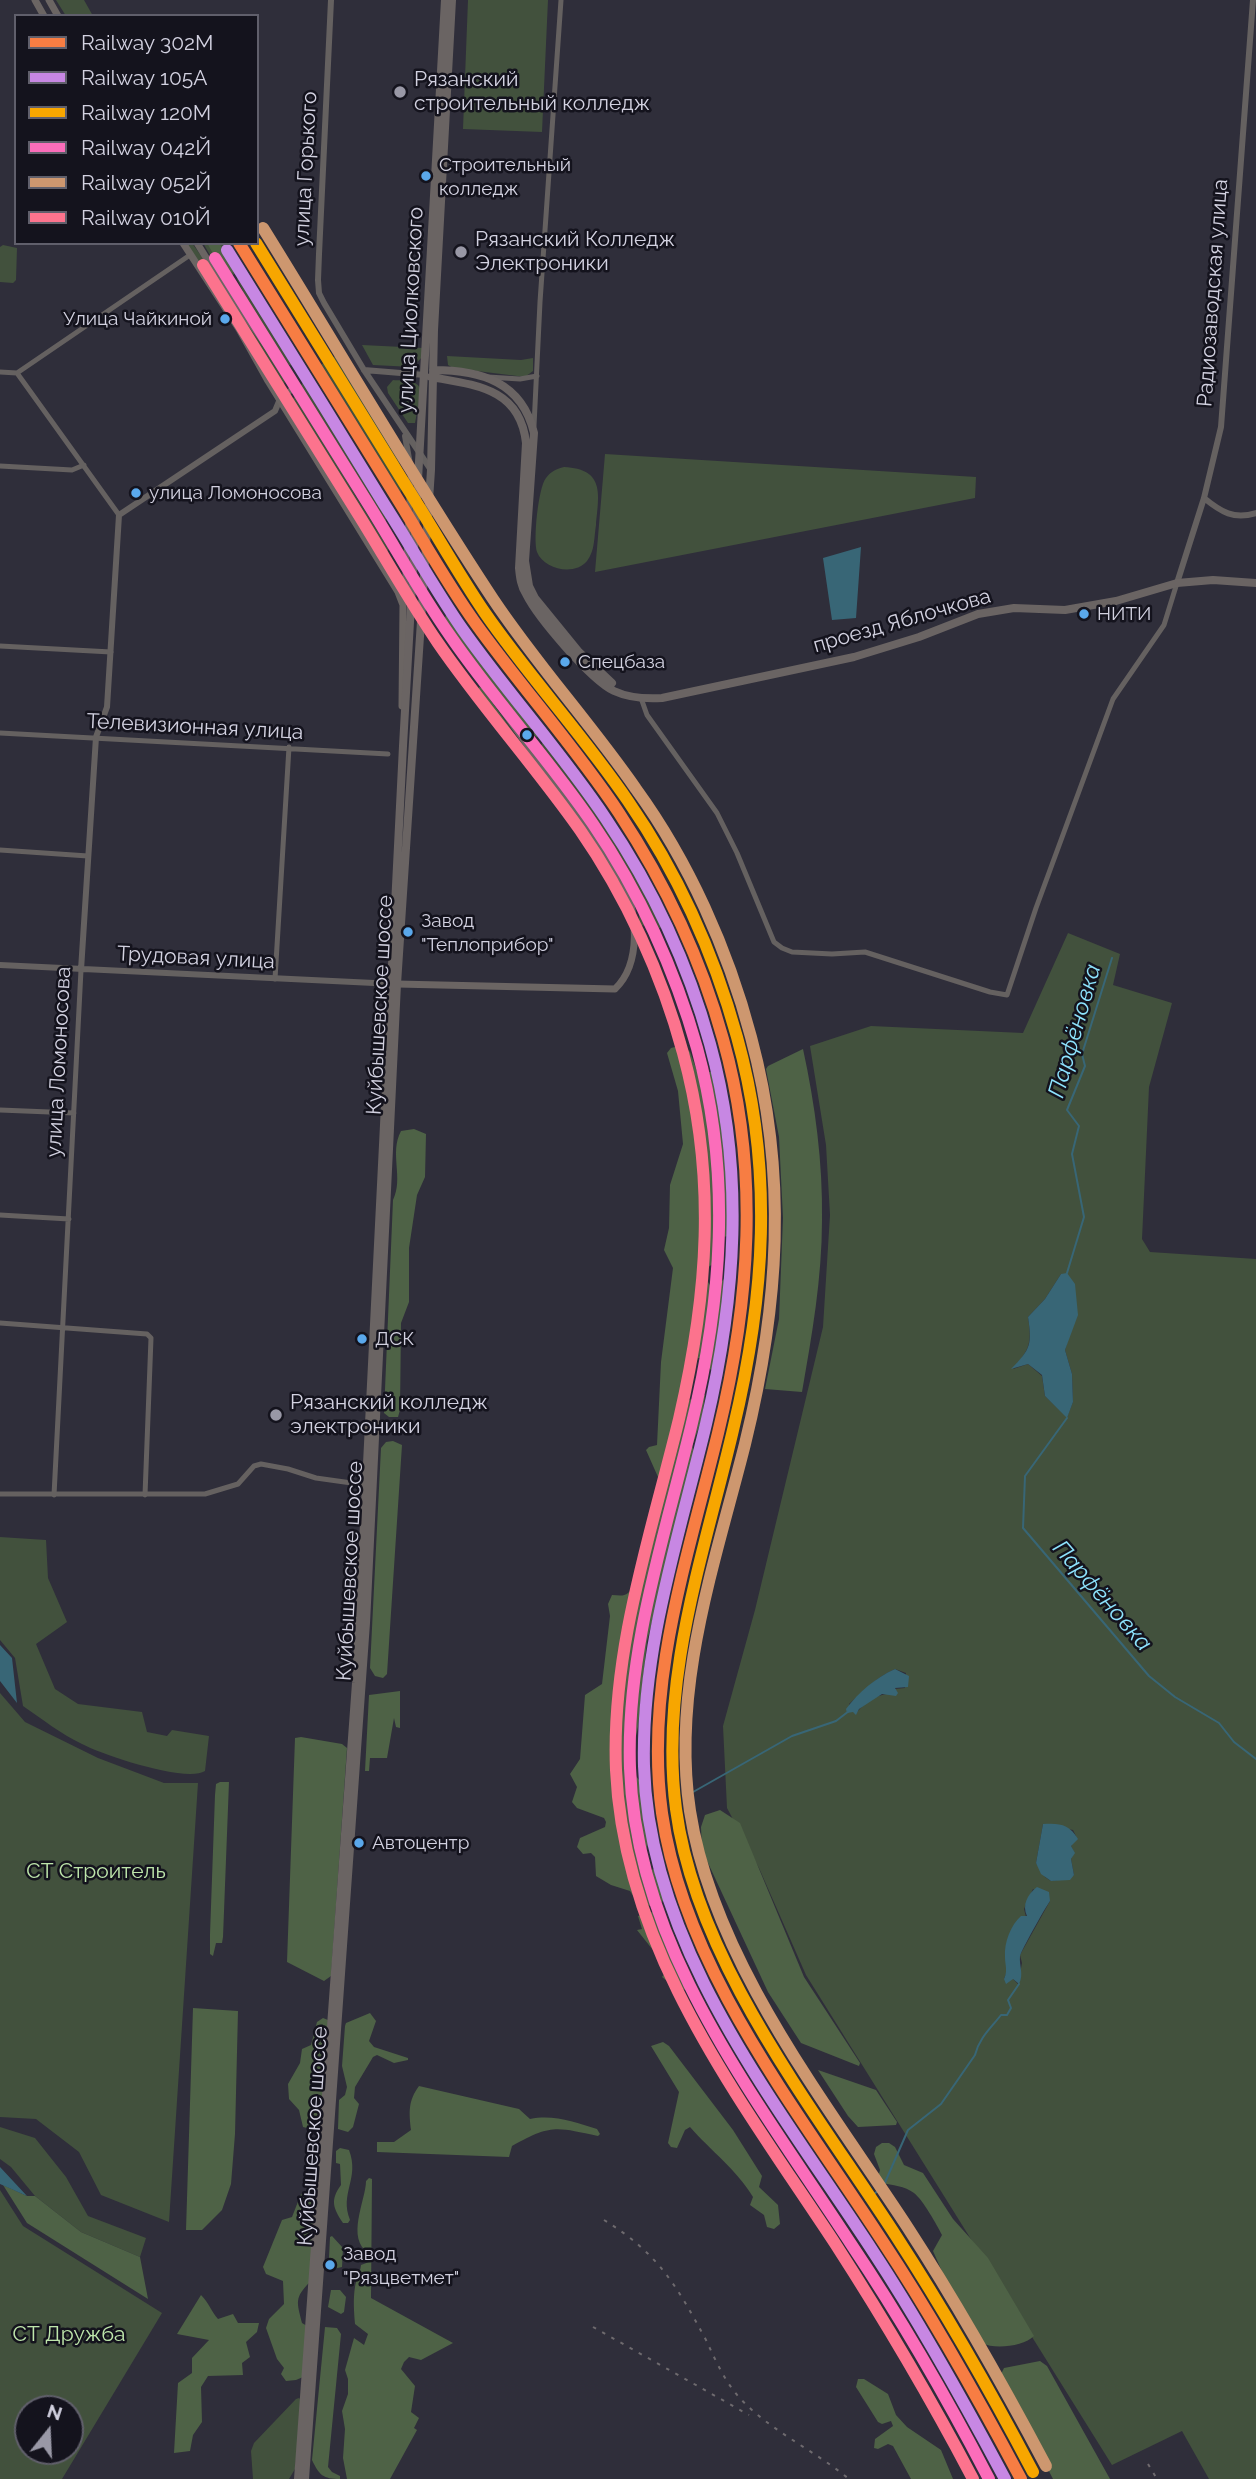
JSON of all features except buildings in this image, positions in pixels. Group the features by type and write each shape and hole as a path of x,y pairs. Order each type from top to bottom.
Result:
{"main road":[{"name":"улица Циолковского","path":"417,664 431,470 430,374 445,0"},
{"name":"улица Циолковского","path":"407,663 421,456 430,374 452,0"},
{"path":"184,245 239,329 403,605"},
{"path":"198,245 223,285 296,386 386,537 440,621 623,881 630,897 634,930 629,971 615,989 393,984"},
{"path":"430,374 482,376 495,381 515,395 530,415 534,433 525,561 529,586 543,608 596,670 607,681 641,698"},
{"name":"проезд Яблочкова","path":"430,374 478,385 499,396 516,411 523,426 526,443 519,568 522,587 536,611 595,677 612,690 641,698 662,698 855,657 919,637 978,614 1014,608 1065,610 1116,601 1177,583 1213,580 1256,583"},
{"name":"Куйбышевское шоссе","path":"402,746 403,605"},
{"name":"Куйбышевское шоссе","path":"305,2479 366,1623 407,663"},
{"name":"Куйбышевское шоссе","path":"298,2479 353,1720 393,984 417,664"}],"street":[{"name":"улица Горького","path":"331,0 319,293 364,370 431,470"},
{"path":"534,433 561,0"},
{"name":"Радиозаводская улица","path":"1177,583 1204,498 1221,428 1253,0"},
{"path":"0,372 17,373 190,255"},
{"path":"364,370 430,374"},
{"path":"17,373 119,515 271,414 280,399 296,386"},
{"path":"482,376 520,379 537,376"},
{"name":"Куйбышевское шоссе","path":"403,605 411,470 404,431"},
{"path":"0,466 72,470 84,465"},
{"path":"1204,498 1229,515 1240,517 1256,513"},
{"name":"улица Ломоносова","path":"54,1495 88,856 96,737 107,707 119,515"},
{"path":"641,698 648,715 717,813 737,853 774,942 792,952 865,952 1007,995 1036,908 1114,699 1164,625 1177,583"},
{"path":"0,646 111,652"},
{"name":"Телевизионная улица","path":"0,733 388,754"},
{"path":"275,979 289,747"},
{"path":"0,850 88,856"},
{"name":"Трудовая улица","path":"0,965 393,984"},
{"path":"0,1110 74,1113"},
{"path":"0,1215 69,1219"},
{"path":"0,1323 147,1334 151,1338 145,1495"},
{"path":"0,1494 205,1494 238,1484 254,1466 261,1464 316,1478 367,1485"}],"green space":[{"path":"56,0 84,0 92,14 65,14"},
{"path":"468,0 548,0 542,132 463,129"},
{"path":"3,245 17,248 16,280 13,283 0,282 0,247"},
{"path":"187,245 193,245 286,377 283,388 277,389"},
{"path":"204,245 228,245 242,268 225,281"},
{"path":"208,245 220,245 234,266 229,275 223,271"},
{"path":"245,272 298,356 295,366 289,365 240,295 243,291 237,279"},
{"path":"362,345 423,348 422,357 413,367 373,365"},
{"path":"343,354 391,431 399,449 401,493 395,485 392,486 319,366"},
{"path":"447,356 521,360 533,358 533,371 525,377 453,368 448,365"},
{"path":"309,373 392,510 390,520 387,516 384,527 300,387"},
{"path":"393,380 413,382 419,386 421,390 415,423 408,423 388,393 387,387"},
{"path":"297,395 389,549 381,558 296,419 301,415 292,407 290,410 286,404"},
{"path":"605,454 976,477 975,498 595,572"},
{"path":"564,467 577,469 593,478 598,503 592,553 582,566 560,569 541,558 537,552 536,537 543,484 551,472"},
{"path":"454,611 540,727 542,733 537,737 521,726 468,655 445,618 447,612"},
{"path":"479,687 523,746 516,750 478,690"},
{"path":"550,742 631,857 666,922 660,928 639,925 639,913 628,878 540,751 542,743"},
{"path":"1068,933 1120,954 1113,985 1172,1003 1149,1087 1142,1239 1150,1252 1256,1259 1256,2479 1209,2479 1182,2431 1112,2465 806,1975 759,1868 727,1808 723,1726 755,1610 823,1327 830,1215 826,1145 810,1046 871,1026 1023,1033","holes":["1061,1274 1070,1333 1065,1350 1072,1374 1073,1402 1067,1417 1045,1396 1042,1376 1028,1364 1013,1369 1028,1345 1028,1317 1045,1299","895,1669 906,1673 905,1688 895,1689 889,1694 870,1700 856,1714 849,1704","1043,1824 1073,1830 1076,1836 1071,1846 1074,1853 1071,1859 1074,1875 1051,1881 1036,1863","1033,1889 1050,1901 1020,1955 1022,1963 1018,1984 1013,1979 1004,1979 1009,1936 1017,1922 1026,1917 1024,1909"]},
{"path":"683,1045 690,1052 697,1071 721,1074 735,1174 737,1215 736,1235 722,1237 717,1261 707,1268 705,1277 711,1287 718,1285 729,1274 734,1277 718,1366 711,1370 698,1358 691,1378 680,1388 680,1399 686,1402 705,1395 702,1419 692,1446 696,1455 647,1641 638,1727 629,1767 639,1780 642,1806 652,1829 646,1851 646,1865 651,1870 657,1868 667,1893 662,1902 650,1906 635,1899 630,1891 611,1885 596,1876 595,1857 591,1853 583,1854 577,1847 580,1838 605,1827 606,1822 604,1818 577,1808 572,1802 577,1787 570,1774 580,1759 585,1695 602,1684 610,1616 608,1604 612,1595 628,1593 643,1572 653,1543 666,1485 658,1477 646,1450 657,1445 661,1362 673,1268 664,1250 669,1228 670,1185 683,1144 678,1091 667,1053 671,1048"},
{"path":"803,1049 817,1134 822,1242 813,1328 802,1392 765,1389 779,1319 783,1218 779,1137 766,1069"},
{"path":"414,1129 426,1134 425,1177 417,1195 409,1248 409,1302 401,1323 400,1410 398,1417 389,1417 384,1413 393,1200 397,1183 396,1148 401,1131"},
{"path":"393,1441 402,1445 387,1674 383,1678 375,1676 370,1668 381,1448 386,1442"},
{"path":"0,1537 46,1540 48,1578 67,1622 36,1644 55,1689 78,1704 142,1712 147,1732 167,1736 172,1730 209,1736 205,1771 195,1774 163,1771 107,1755 67,1736 23,1706 15,1658 0,1640"},
{"path":"400,1691 400,1728 396,1727 394,1718 387,1758 370,1758 369,1771 365,1771 369,1695"},
{"name":"СТ Строитель","path":"0,1693 25,1722 98,1758 164,1783 198,1783 169,2222 101,2195 79,2152 36,2119 0,2117"},
{"path":"295,1738 342,1744 347,1748 331,1976 324,1981 287,1962"},
{"path":"229,1782 223,1937 222,1943 216,1943 213,1956 210,1954 210,1934 215,1795 216,1784"},
{"path":"720,1810 740,1823 804,1977 860,2063 859,2066 801,2043 768,1992 702,1850 701,1827 705,1815"},
{"path":"656,1911 669,1939 678,1947 698,1994 673,1986 662,1977 668,1969 637,1930 642,1929 638,1916"},
{"path":"193,2008 238,2011 231,2184 222,2210 202,2230 186,2230"},
{"path":"370,2013 376,2021 369,2041 374,2047 408,2060 394,2063 377,2055 373,2057 355,2087 354,2098 359,2104 353,2127 348,2132 338,2129 339,2100 345,2095 347,2087 342,2066 345,2026 346,2023"},
{"path":"323,2018 328,2020 322,2109 311,2129 303,2127 299,2110 289,2099 288,2084 300,2063 302,2049 311,2045 317,2022"},
{"path":"663,2042 669,2046 733,2130 762,2176 759,2187 778,2205 780,2224 774,2229 767,2227 764,2215 750,2205 753,2197 739,2178 690,2127 685,2130 677,2148 668,2143 679,2092 651,2046"},
{"path":"818,2070 876,2090 897,2122 896,2125 858,2127"},
{"path":"419,2086 519,2109 530,2119 547,2117 572,2121 597,2129 600,2134 598,2136 563,2129 545,2131 512,2146 509,2157 377,2152 377,2142 394,2142 411,2130 410,2107"},
{"path":"0,2127 35,2138 66,2177 88,2216 146,2238 140,2257 81,2232 35,2196 11,2167 0,2159"},
{"path":"882,2143 895,2147 904,2165 923,2173 953,2219 988,2258 1034,2336 1009,2346 982,2343 948,2285 933,2251 942,2235 930,2213 914,2193 903,2187 882,2183 878,2177 880,2170 874,2154 876,2147"},
{"path":"340,2148 349,2150 352,2160 347,2202 350,2220 348,2223 343,2223 334,2204 335,2195 341,2185 340,2164 336,2163 336,2151"},
{"path":"319,2154 310,2282 301,2292 298,2301 302,2323 307,2326 303,2377 286,2381 281,2374 284,2368 277,2359 266,2328 269,2319 284,2304 283,2281 266,2274 263,2267 282,2220 292,2217 301,2194 309,2190 313,2155"},
{"path":"372,2179 371,2298 453,2343 421,2360 409,2357 404,2362 401,2369 415,2386 411,2412 419,2418 414,2428 417,2430 390,2479 347,2479 343,2458 345,2429 342,2411 348,2394 345,2370 354,2338 364,2345 368,2334 355,2324 354,2301 361,2265 369,2262 369,2253 358,2239 358,2219 366,2181"},
{"path":"3,2185 27,2196 35,2196 81,2232 140,2257 148,2299 27,2223"},
{"name":"СТ Дружба","path":"0,2190 23,2226 162,2313 84,2442 84,2395 14,2395 14,2465 70,2465 62,2479 0,2479"},
{"path":"332,2236 343,2248 342,2267 333,2269 334,2259 329,2258"},
{"path":"331,2290 340,2290 346,2297 344,2312 341,2314 328,2307"},
{"path":"201,2295 218,2319 233,2314 238,2323 259,2323 257,2332 246,2342 250,2357 242,2363 243,2375 208,2376 201,2387 202,2422 193,2435 190,2451 174,2453 178,2383 192,2373 192,2358 209,2340 177,2334"},
{"path":"325,2327 337,2328 341,2334 328,2467 340,2476 340,2479 322,2475 312,2460"},
{"path":"1040,2361 1047,2366 1110,2479 1053,2479 1000,2376 1004,2368"},
{"path":"858,2379 864,2379 888,2394 896,2415 907,2427 941,2450 953,2479 911,2479 893,2446 888,2444 874,2448 875,2439 893,2426 891,2421 882,2424 878,2422 856,2387"},
{"path":"299,2398 302,2401 295,2469 289,2479 253,2479 251,2451 254,2443"}],"water":[{"path":"861,547 856,618 832,620 823,558"},
{"path":"1067,1273 1075,1284 1078,1315 1065,1350 1072,1374 1073,1402 1067,1418 1045,1396 1042,1375 1028,1364 1011,1369 1028,1346 1028,1317 1045,1299 1061,1274"},
{"path":"0,1645 12,1658 17,1703 0,1681"},
{"path":"895,1669 909,1676 908,1687 895,1688 898,1693 896,1696 882,1694 859,1709 856,1715 853,1712 847,1713 846,1709 862,1691"},
{"path":"1043,1824 1064,1826 1078,1839 1071,1846 1075,1853 1071,1859 1074,1875 1070,1880 1051,1881 1041,1874 1036,1863"},
{"path":"1037,1887 1049,1892 1050,1901 1020,1956 1019,1984 1013,1979 1006,1984 1004,1979 1007,1940 1017,1920 1021,1916 1027,1916 1026,1900"},
{"path":"0,2167 27,2196 0,2184"}],"waterway":[{"name":"Парфёновка","path":"1067,1273 1084,1217 1072,1154 1079,1126 1067,1110 1085,1066 1082,1054 1112,958"},
{"name":"Парфёновка","path":"1067,1418 1025,1476 1023,1528 1149,1676 1175,1697 1219,1723 1234,1742 1256,1759"},
{"path":"686,1796 792,1736 836,1721 849,1711"},
{"path":"866,2200 883,2187 908,2130 941,2104 975,2055 979,2043 1001,2015 1007,2015 1011,2008 1008,2000 1019,1984"}],"railway":[{"path":"604,2220 639,2245 664,2272 685,2303 724,2376 738,2396 777,2430 849,2479"},
{"path":"593,2327 749,2415"},
{"path":"1148,2464 1157,2479"}],"rail line":[{"name":"052Й","path":"263,228 493,599 619,765 655,817 690,877 731,972 763,1088 770,1139 775,1240 772,1291 757,1393 709,1580 691,1672 686,1718 690,1811 703,1867 722,1922 748,1976 809,2081 945,2286 1046,2466"},
{"name":"302М","path":"240,245 465,609 619,813 666,894 704,980 735,1088 746,1187 746,1236 743,1285 729,1384 682,1574 664,1669 658,1765 662,1813 674,1871 694,1928 719,1983 749,2038 920,2300 1021,2479"},
{"name":"120М","path":"257,245 485,613 611,777 646,828 692,914 728,1006 749,1087 756,1136 761,1234 758,1282 744,1380 687,1618 679,1665 672,1761 676,1809 688,1866 707,1922 733,1978 796,2085 933,2294 1033,2472"},
{"name":"105А","path":"227,250 453,615 572,771 623,845 667,927 691,985 710,1044 728,1139 732,1187 730,1281 706,1424 655,1636 645,1722 644,1766 651,1834 669,1899 694,1962 725,2023 760,2082 909,2308 1005,2479"},
{"name":"042Й","path":"215,258 440,621 576,800 610,850 654,932 678,990 697,1048 708,1096 719,1191 719,1238 716,1285 702,1380 649,1596 634,1681 630,1768 637,1834 654,1898 678,1960 707,2019 741,2077 906,2330 989,2479"},
{"name":"010Й","path":"203,265 428,628 597,855 641,937 665,995 694,1099 701,1145 705,1236 697,1327 689,1373 635,1593 620,1681 616,1770 624,1836 640,1900 664,1961 693,2021 762,2135 872,2302 973,2479"}],"place":[{"name":"Рязанский строительный колледж","path":"400,92"},
{"name":"Строительный колледж","path":"426,176"},
{"name":"Рязанский Колледж Электроники","path":"461,252"},
{"name":"Улица Чайкиной","path":"225,319"},
{"name":"улица Ломоносова","path":"136,493"},
{"name":"НИТИ","path":"1084,614"},
{"name":"Спецбаза","path":"565,662"},
{"name":"Завод \"Теплоприбор\"","path":"408,932"},
{"name":"ДСК","path":"362,1339"},
{"name":"Рязанский колледж электроники","path":"276,1415"},
{"name":"Автоцентр","path":"359,1843"},
{"name":"Завод \"Рязцветмет\"","path":"330,2265"}]}
